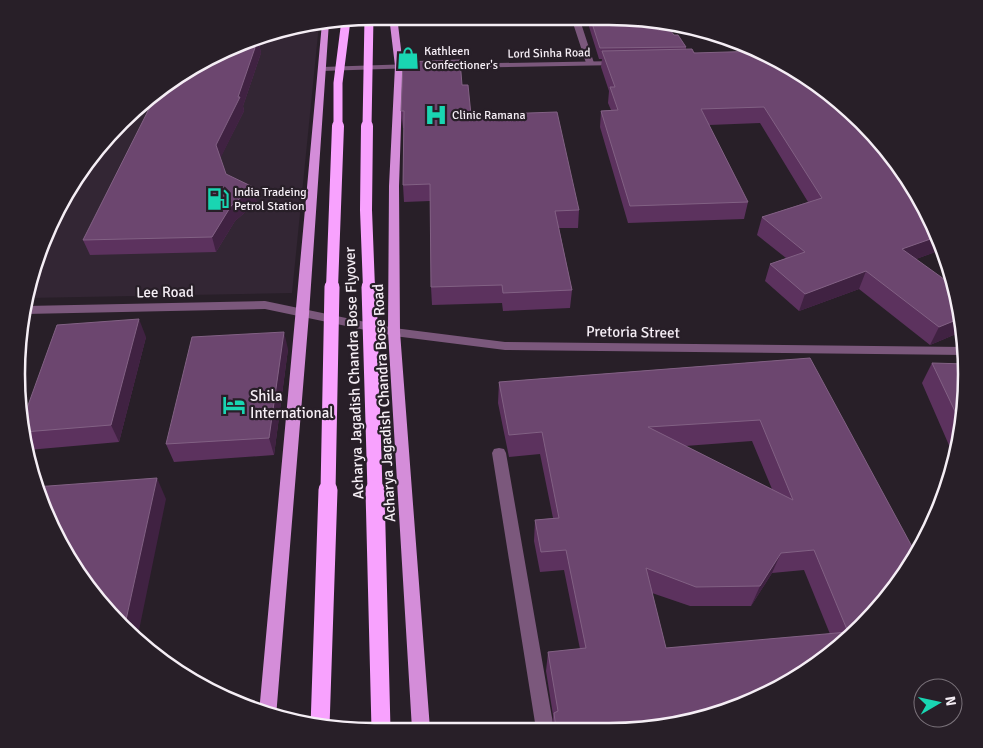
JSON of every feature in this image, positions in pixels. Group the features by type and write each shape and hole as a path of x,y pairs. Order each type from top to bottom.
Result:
{"highway":[{"name":"Acharya Jagadish Chandra Bose Flyover","path":"369,25 366,210 380,618 381,723"},
{"name":"Acharya Jagadish Chandra Bose Flyover","path":"320,719 327,538 330,342 337,176 338,83 345,27"}],"main road":[{"name":"Acharya Jagadish Chandra Bose Road","path":"394,25 399,66 394,186 394,332 421,723"},
{"path":"269,706 326,28"}],"street":[{"path":"578,25 590,63"},
{"name":"Lord Sinha Road","path":"436,66 630,62"},
{"path":"322,69 418,66"},
{"name":"Lee Road","path":"31,310 264,305 303,314"},
{"name":"Pretoria Street","path":"303,314 394,332 505,346 957,351"},
{"path":"498,454 544,723"}],"shaded area":[{"path":"318,30 292,293 34,298 52,240 72,199 97,162 127,127 180,84 220,61 284,37"}],"building":[{"path":"593,25 632,26 671,31 674,35 678,35 686,47 600,48"},
{"path":"255,46 238,97 240,97 216,145 226,174 253,187 231,206 212,237 83,240 150,107 199,72"},
{"path":"692,49 694,53 742,52 784,72 821,97 856,127 871,144 899,180 911,200 931,239 902,249 945,280 954,321 939,327 866,271 805,294 770,264 805,252 762,217 822,198 764,107 701,109 748,202 630,206 601,111 618,110 610,87 615,87 602,51"},
{"path":"460,60 462,85 468,85 471,115 557,112 579,210 555,211 572,290 503,293 502,285 431,287 430,184 403,185 404,111 401,111 403,62"},
{"path":"139,319 111,425 30,432 27,408 57,325"},
{"name":"Shila International","path":"284,332 269,438 166,444 192,337"},
{"path":"810,358 912,546 886,586 847,629 814,550 781,553 760,586 696,587 646,568 666,648 843,632 821,651 784,676 743,696 699,711 655,720 632,722 555,723 554,713 558,711 548,652 586,648 566,550 541,552 535,520 559,518 542,432 509,435 499,382","holes":["760,420 793,500 648,427"]},
{"path":"932,363 958,364 956,413"},
{"path":"157,478 126,620 84,568 61,528 44,486"}],"place":[{"name":"Kathleen Confectioner's","path":"408,58"},
{"name":"Clinic Ramana","path":"436,115"},
{"name":"India Tradeing Petrol Station","path":"218,199"},
{"name":"Shila International","path":"234,405"}]}
